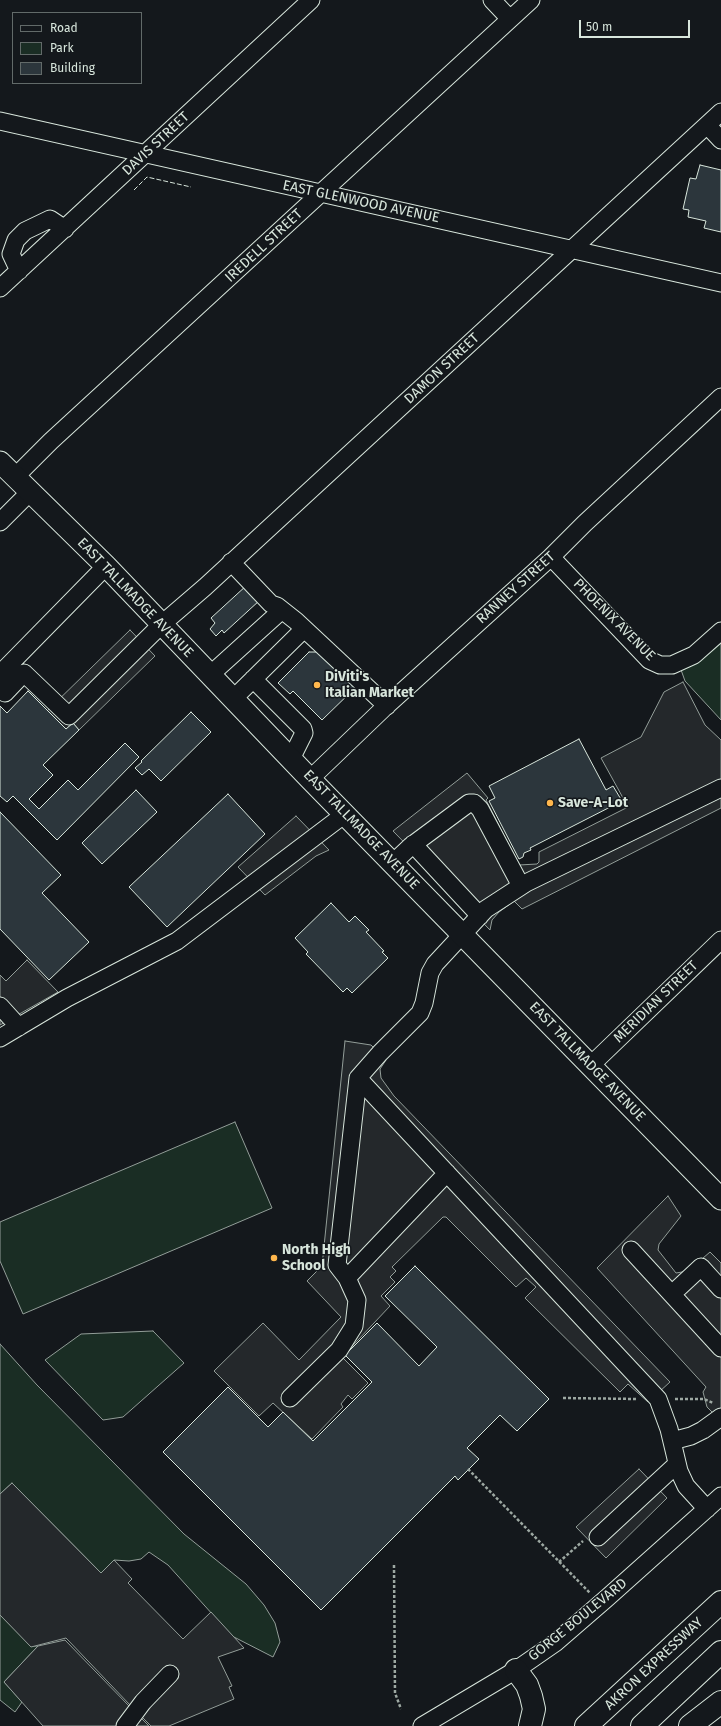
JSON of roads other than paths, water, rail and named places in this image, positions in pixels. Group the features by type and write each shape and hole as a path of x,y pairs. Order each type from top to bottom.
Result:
{"highway":[{"name":"AKRON EXPRESSWAY","path":"586,1726 721,1602"},
{"path":"642,1726 721,1652"},
{"path":"516,1670 527,1685 531,1696 534,1709 530,1726"},
{"path":"690,1726 721,1702"}],"main road":[{"name":"EAST TALLMADGE AVENUE","path":"0,462 106,566 310,779 721,1199"}],"street":[{"name":"DAVIS STREET","path":"0,288 311,0"},
{"path":"492,0 510,19"},
{"name":"IREDELL STREET","path":"15,477 51,441 531,0"},
{"name":"DAMON STREET","path":"0,688 5,693 24,673 69,716 162,624 721,112"},
{"name":"EAST GLENWOOD AVENUE","path":"0,120 721,283"},
{"path":"706,125 721,140"},
{"path":"19,271 11,254 16,240 25,231 50,219 64,229"},
{"name":"RANNEY STREET","path":"310,779 386,706 551,557 585,523 721,397"},
{"path":"0,522 30,492"},
{"name":"PHOENIX AVENUE","path":"551,557 649,660 660,665 672,665 694,655 721,631"},
{"path":"231,562 277,607 304,629 386,706"},
{"path":"0,674 106,566"},
{"path":"210,675 277,607"},
{"path":"233,699 304,629"},
{"path":"253,679 303,729 304,733 291,759"},
{"path":"290,1398 339,1350 354,1326 357,1300 347,1278 337,1265 358,1078 397,1034 420,1013 424,1003 430,973 435,964 486,909 521,886 721,788"},
{"path":"393,863 413,844 470,804 474,803 480,809 521,886"},
{"path":"0,1038 67,998 177,941 345,814"},
{"path":"413,844 480,916"},
{"name":"MERIDIAN STREET","path":"590,1065 721,940"},
{"path":"0,1006 19,1026"},
{"path":"358,1078 658,1399 672,1441 677,1464 686,1486 707,1509"},
{"path":"347,1278 447,1173"},
{"path":"631,1250 721,1348"},
{"path":"672,1294 701,1267 721,1289"},
{"path":"672,1441 691,1436 703,1430 721,1417"},
{"path":"598,1537 677,1464"},
{"name":"GORGE BOULEVARD","path":"422,1726 516,1670 560,1638 721,1496"},
{"path":"125,1726 143,1702 170,1674"}],"place":[{"name":"DiViti's Italian Market","path":"317,685"},
{"name":"Save-A-Lot","path":"550,803"},
{"name":"North High School","path":"274,1258"}]}
